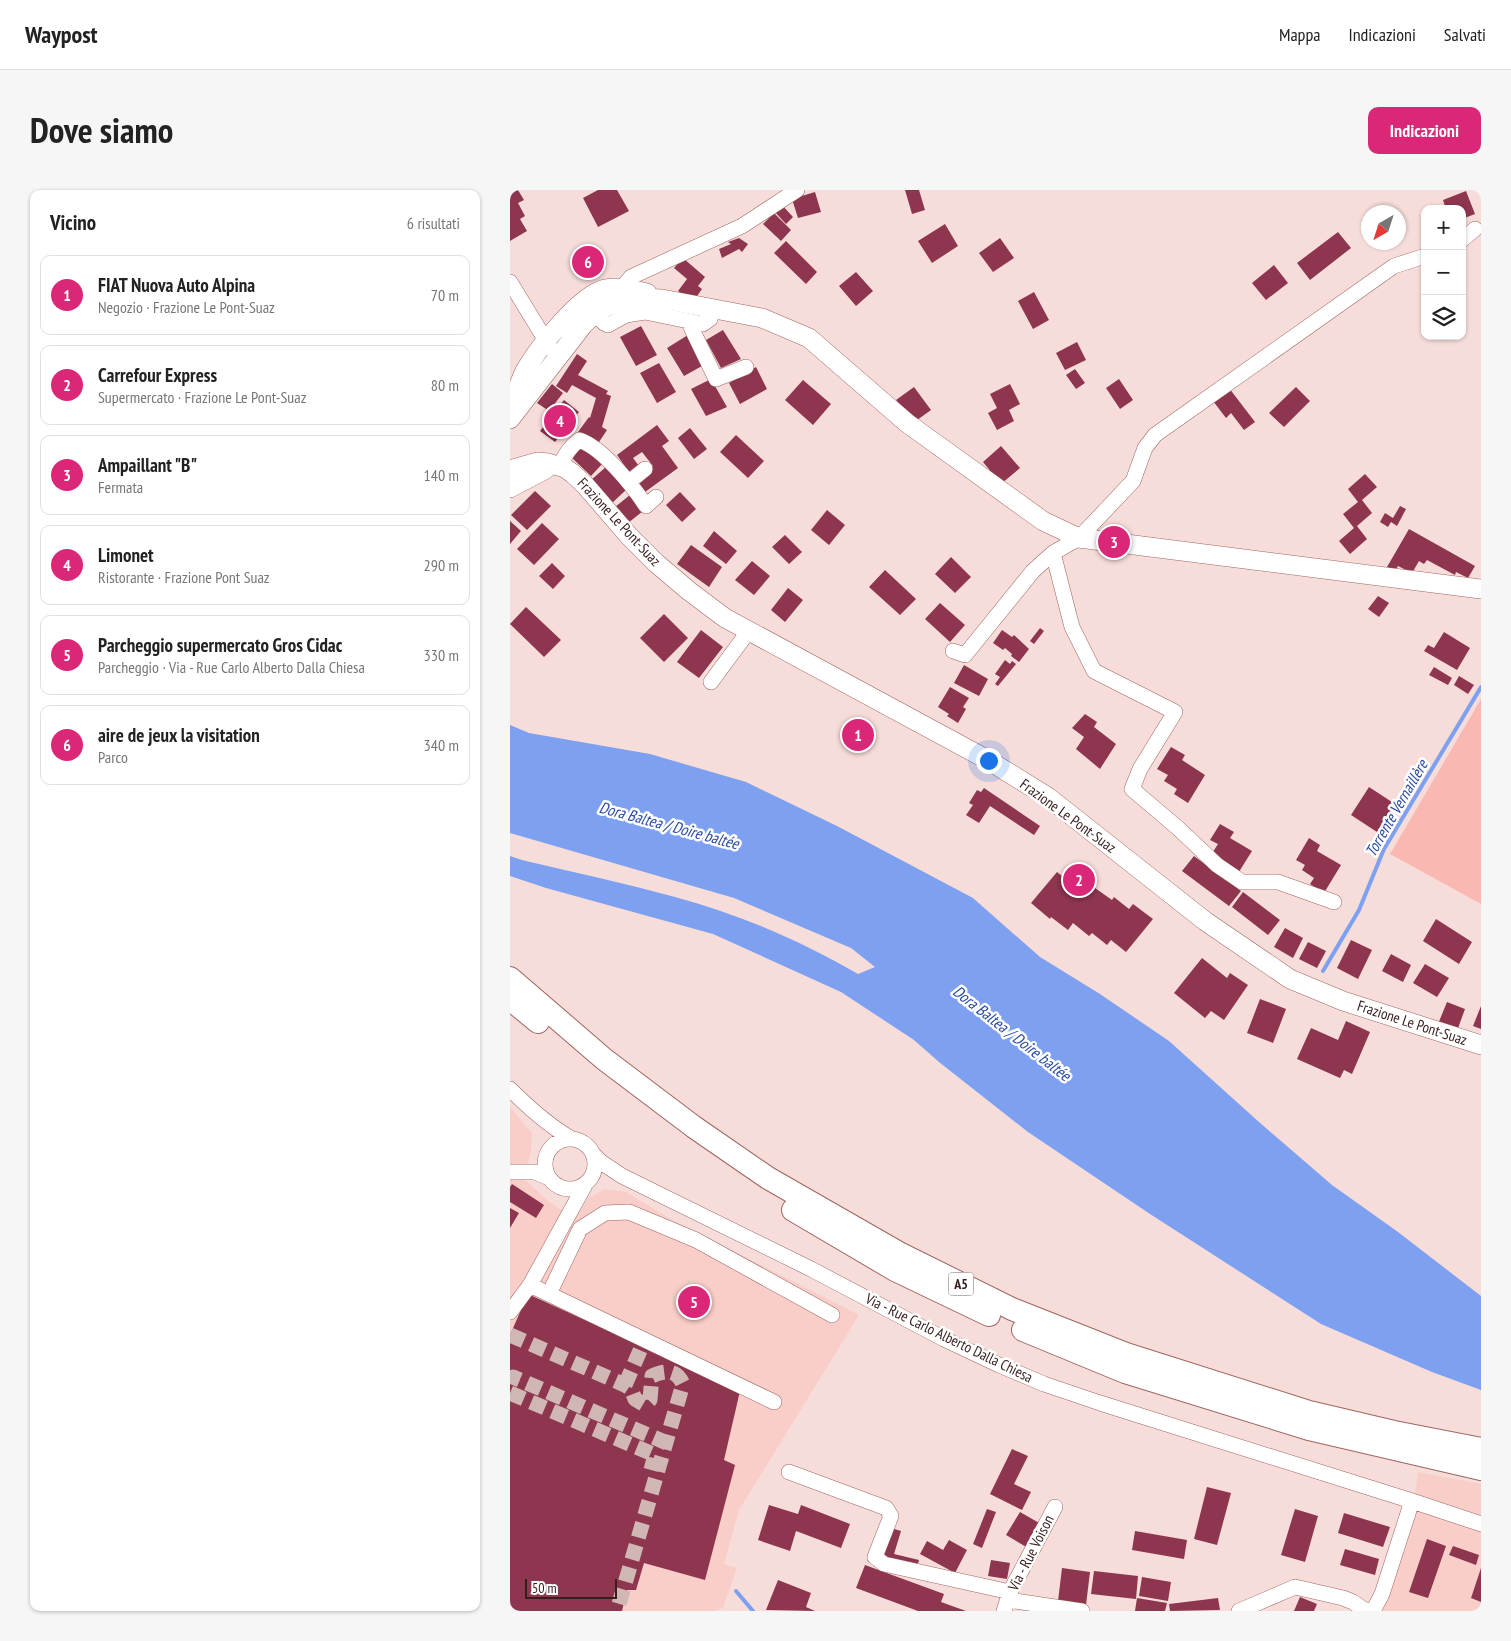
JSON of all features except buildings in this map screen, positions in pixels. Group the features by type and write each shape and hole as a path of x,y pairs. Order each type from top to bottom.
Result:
{"highway":[{"name":"A5","path":"510,978 604,1060 694,1127 768,1178 899,1253 1012,1310 1126,1354 1308,1412 1394,1432 1481,1449"},
{"name":"A5","path":"510,999 605,1079 691,1144 766,1195 886,1265 920,1282 1004,1322 1125,1372 1309,1429 1481,1469"}],"main road":[{"path":"510,402 526,370 546,341 589,296 607,289 624,288 662,299"},
{"path":"510,419 583,324 594,314 607,306 627,300 642,298 662,299 762,318 809,338 907,423 1043,521 1079,538 1481,589"},
{"path":"510,470 537,462 548,462 557,466"},
{"path":"510,488 539,471 557,466"},
{"name":"Frazione Le Pont-Suaz","path":"557,466 572,473 586,485 628,536 656,563 696,597 725,618 988,760 1048,797 1205,921 1290,979 1343,1001 1481,1045"}],"street":[{"path":"624,288 631,277 742,226 797,190"},
{"path":"1466,237 1475,229"},
{"path":"953,651 965,655 1033,571 1054,553 1079,538 1133,481 1145,448 1155,435 1394,266 1421,257"},
{"path":"510,282 556,358"},
{"path":"594,314 604,324 608,325 626,315 645,312 698,323 710,320 713,309"},
{"path":"688,321 716,379 746,367"},
{"path":"557,466 579,440 587,442 602,454 629,482 646,506 656,497"},
{"path":"629,482 645,468"},
{"path":"1054,553 1072,627 1094,671 1175,712 1140,769 1132,789 1179,829 1217,865 1242,882 1278,882 1334,902"},
{"path":"711,682 748,632"},
{"path":"510,1089 549,1124 572,1139 585,1144 594,1155 611,1169 643,1186"},
{"path":"521,1100 545,1132 547,1155 545,1164 565,1204 564,1224"},
{"path":"526,1171 547,1155 558,1142 572,1139"},
{"path":"510,1312 530,1286 587,1183 594,1174 596,1164 594,1155"},
{"path":"510,1172 535,1172 572,1190 587,1183 617,1179 643,1186"},
{"name":"Via - Rue Carlo Alberto Dalla Chiesa","path":"643,1186 811,1269 944,1339 1044,1384 1481,1524"},
{"path":"549,1294 580,1229 605,1213 629,1212 696,1240 832,1315"},
{"path":"530,1286 644,1343 774,1402"},
{"path":"788,1472 886,1508 891,1516 875,1557 884,1564 1008,1601"},
{"path":"1373,1611 1382,1594 1412,1501"},
{"name":"Via - Rue Voison","path":"1055,1507 1008,1601 1082,1611"},
{"path":"1239,1611 1295,1587 1343,1598 1366,1611"}],"shaded area":[{"path":"1481,699 1481,904 1390,854"},
{"path":"510,1107 532,1133 531,1150 525,1180 552,1204 576,1218 588,1198 605,1189 626,1192 669,1218 859,1315 739,1510 724,1564 737,1568 723,1608 714,1611 510,1611"},
{"path":"1418,1472 1481,1484 1481,1611 1382,1611 1412,1518"}],"water":[{"name":"Dora Baltea / Doire baltée","path":"510,725 529,733 650,754 746,782 837,826 973,898 1040,957 1100,994 1169,1041 1332,1185 1398,1232 1481,1296 1481,1390 1432,1372 1321,1324 1150,1214 1028,1132 914,1040 841,992 713,934 546,888 510,876 510,856 618,882 699,904 746,920 814,950 858,974 875,967 851,948 734,898 510,833"}],"waterway":[{"name":"Torrente Vernaillère","path":"1323,971 1359,910 1384,849 1481,687"},
{"path":"736,1591 753,1611"}],"tunnel":[{"path":"510,1335 625,1385 631,1389 635,1399 645,1405 650,1400 652,1376 666,1372 674,1373 683,1384 617,1611"},
{"path":"625,1385 642,1346"},
{"path":"510,1384 513,1377 667,1443"},
{"path":"510,1393 655,1455 651,1470"}],"place":[{"name":"aire de jeux la visitation","path":"588,262"},
{"name":"Limonet","path":"560,421"},
{"name":"Ampaillant \"B\"","path":"1114,542"},
{"name":"FIAT Nuova Auto Alpina","path":"858,735"},
{"name":"Carrefour Express","path":"1079,880"},
{"name":"Parcheggio supermercato Gros Cidac","path":"694,1302"}]}
